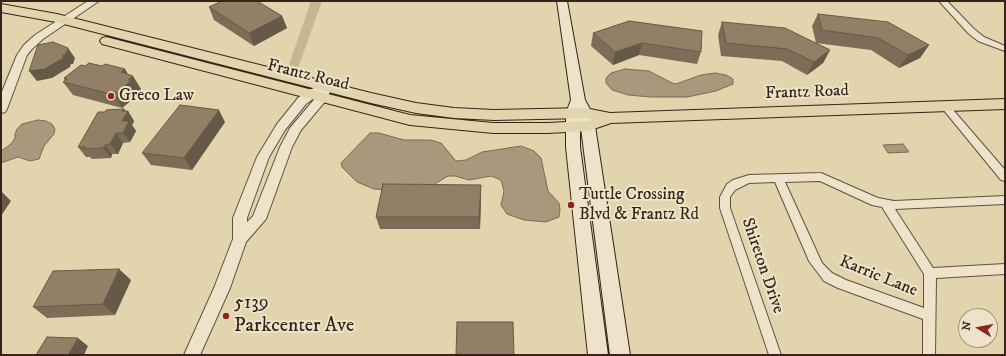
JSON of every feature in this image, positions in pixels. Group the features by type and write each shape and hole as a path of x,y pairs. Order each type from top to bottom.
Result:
{"main road":[{"path":"562,1 578,116 620,355"},
{"name":"Frantz Road","path":"1,8 64,20 319,93 363,109 410,120 459,126 493,128 578,116"},
{"name":"Frantz Road","path":"1,17 319,93 454,113 610,118 1005,104"},
{"path":"578,116 574,147 598,355"}],"street":[{"path":"1,109 24,52 31,44 52,28 94,1"},
{"path":"943,1 970,31 981,39 998,47 1005,48"},
{"path":"240,239 259,219 286,146 319,93"},
{"path":"192,355 222,288 240,239 240,218 263,157 281,126 319,93"},
{"path":"945,106 1005,177"},
{"path":"778,178 821,177 871,200 886,204 1005,200"},
{"name":"Shireton Drive","path":"775,355 725,208 725,197 731,187 737,183 749,179 778,178"},
{"name":"Karric Lane","path":"778,178 813,258 828,277 842,284 929,316"},
{"path":"886,204 930,273 929,355"},
{"path":"930,273 1005,269"}],"shaded area":[{"path":"311,1 322,1 298,68 289,65"},
{"path":"625,69 649,71 676,84 701,75 715,73 726,75 733,79 733,84 716,91 687,97 651,97 628,95 612,90 606,83 606,78 611,73"},
{"path":"38,120 46,121 52,124 55,129 54,134 44,146 39,159 30,161 18,157 1,163 1,151 11,144 15,138 17,129 22,124"},
{"path":"370,133 379,133 404,140 430,140 441,143 456,161 466,160 482,152 521,146 534,151 541,158 548,191 559,203 559,217 546,222 524,220 507,214 501,205 504,191 501,180 491,176 469,180 455,176 448,176 428,188 410,191 374,189 357,182 342,167 341,163"},
{"path":"903,144 909,152 888,153 883,145"}],"building":[{"path":"222,1 257,1 282,16 249,33 209,7"},
{"path":"818,14 888,22 929,45 908,55 878,38 822,30"},
{"path":"629,21 702,31 701,52 642,43 615,52 593,33"},
{"path":"722,22 785,28 830,50 814,62 787,49 726,43"},
{"path":"53,42 68,48 66,54 63,55 63,58 45,69 29,71 38,45"},
{"path":"89,63 102,66 105,64 125,69 121,72 133,76 128,80 132,80 114,95 63,82 67,79 64,78 81,65 85,66"},
{"path":"180,105 219,110 184,158 142,153"},
{"path":"124,109 122,111 128,111 122,121 129,121 123,133 116,133 110,144 105,145 103,148 84,149 85,147 78,147 98,112"},
{"path":"383,184 481,185 479,217 376,217"},
{"path":"119,269 103,304 33,307 53,271"},
{"path":"457,322 513,322 514,355 456,355"},
{"path":"47,337 78,338 68,355 36,355"}],"place":[{"name":"Greco Law","path":"111,96"},
{"name":"Tuttle Crossing Blvd & Frantz Rd","path":"571,205"},
{"name":"5139 Parkcenter Ave","path":"226,316"}]}
